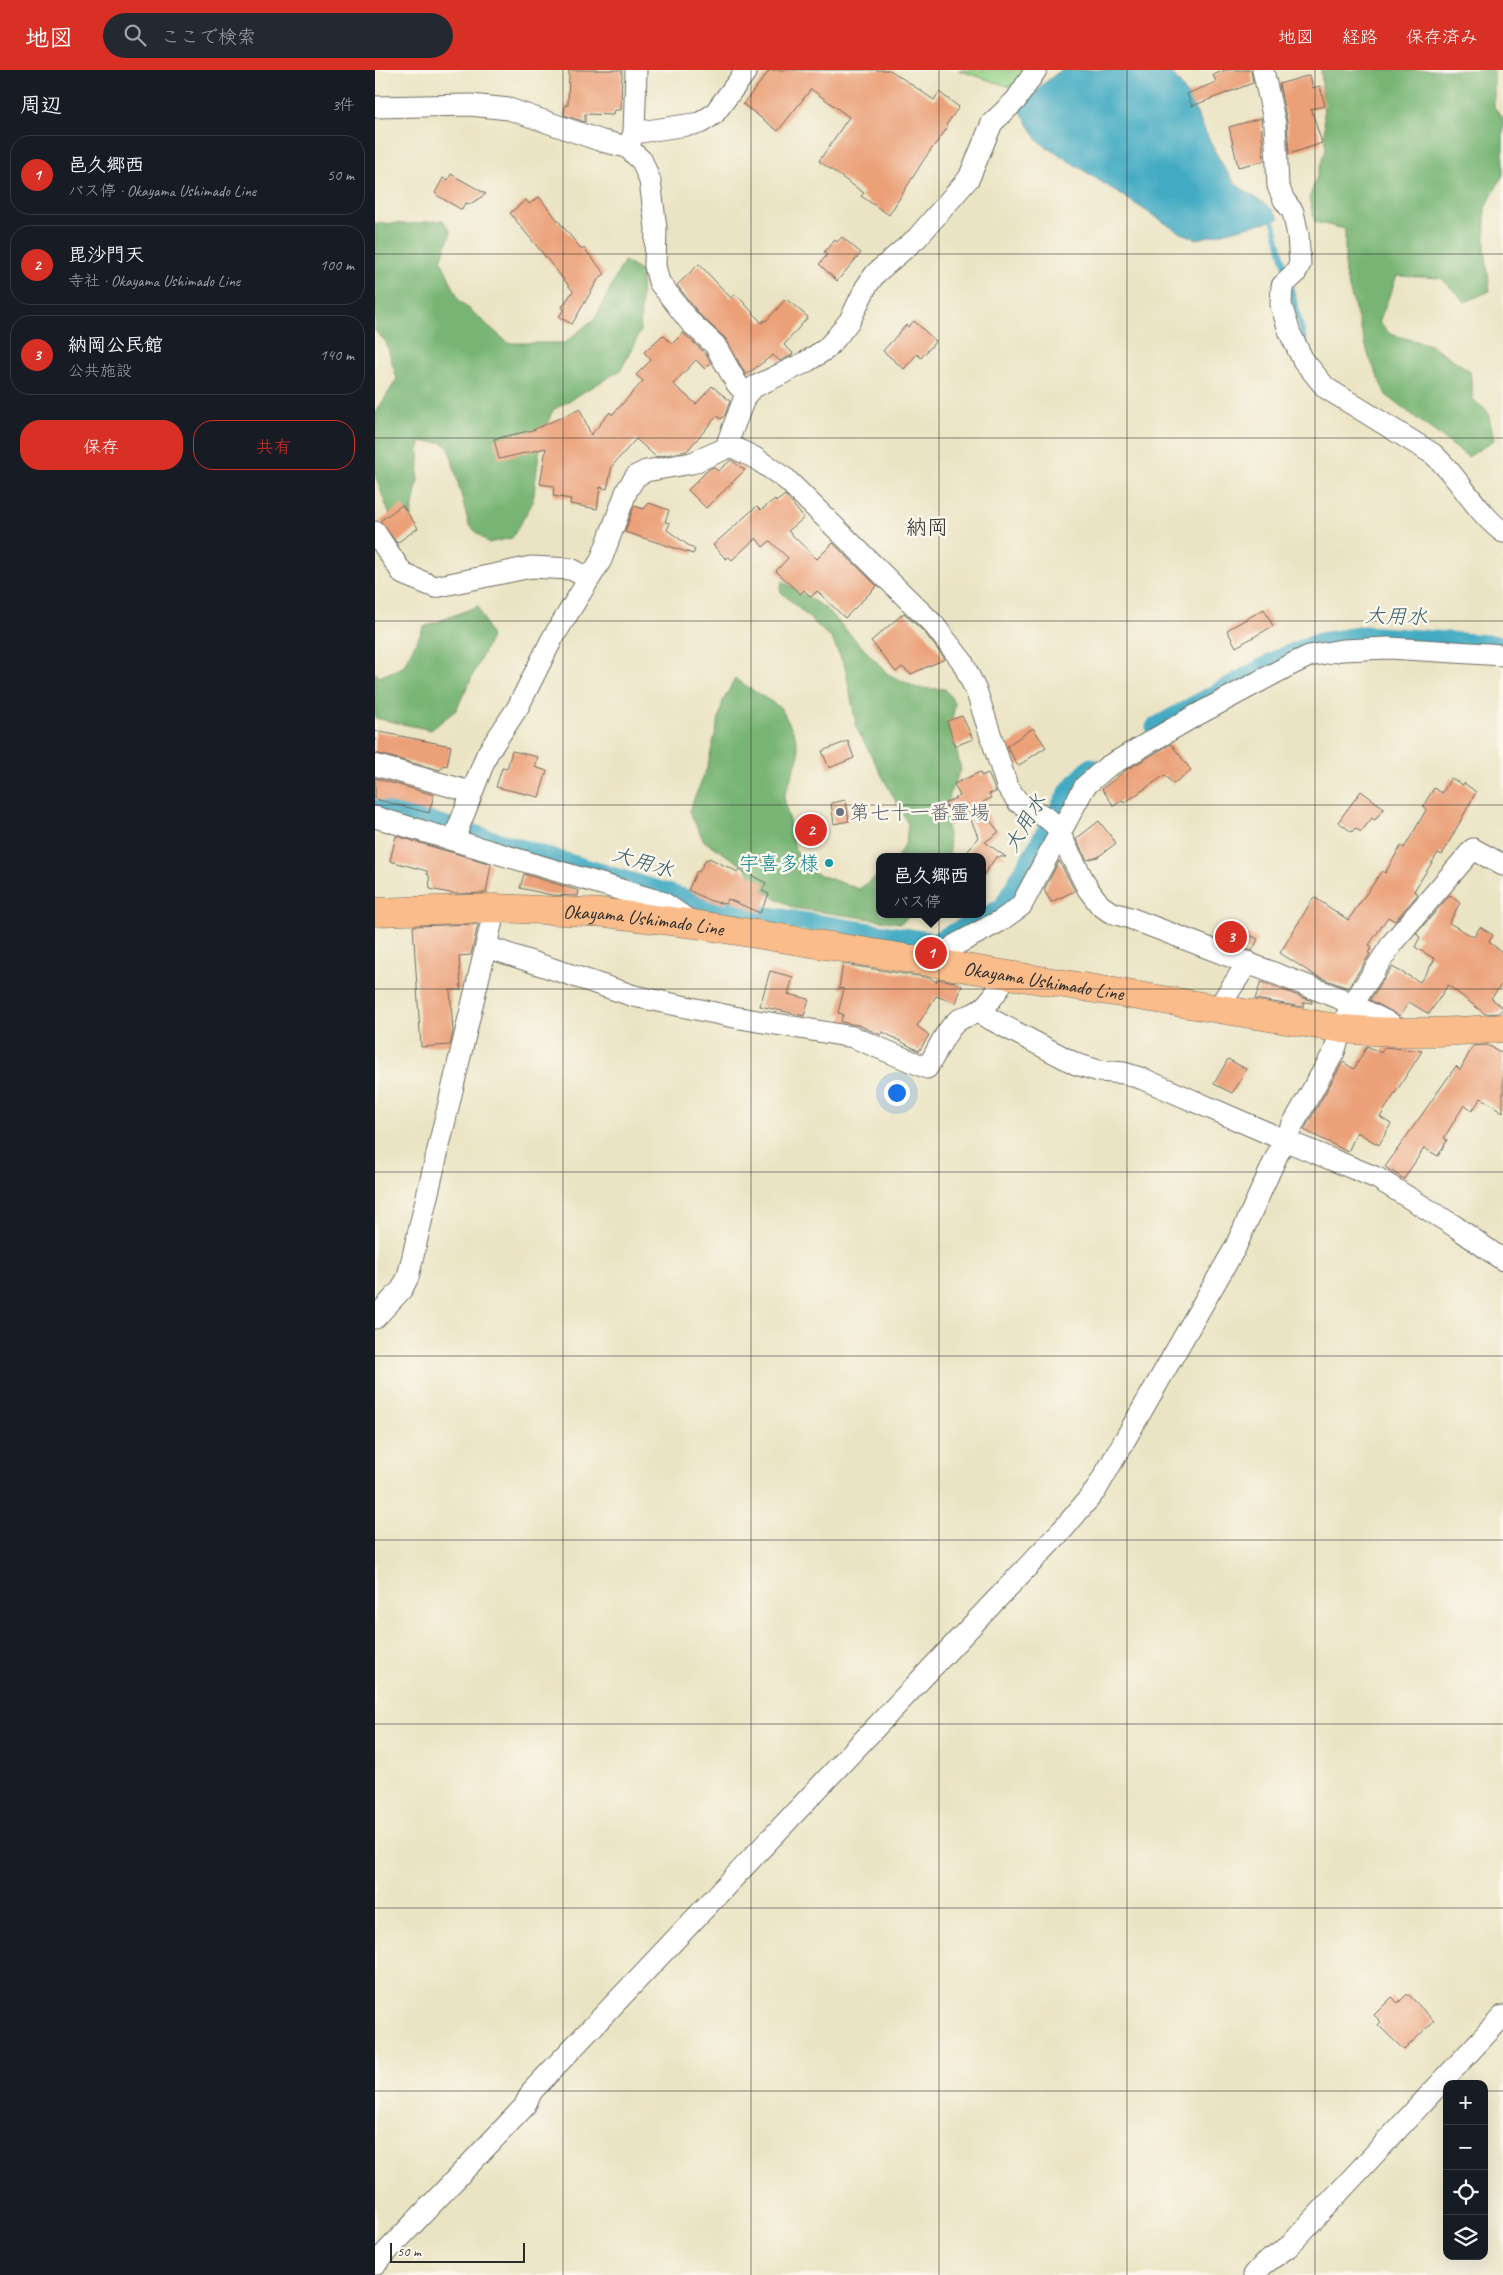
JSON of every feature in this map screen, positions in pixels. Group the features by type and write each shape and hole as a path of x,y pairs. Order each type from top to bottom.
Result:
{"main road":[{"name":"Okayama Ushimado Line","path":"375,912 495,908 606,913 694,924 1223,1009 1348,1017 1396,1034 1442,1033 1503,1028"}],"street":[{"path":"636,70 631,140 650,181 656,228 655,266 659,282 690,322 715,345 737,384 746,394"},
{"path":"375,107 471,105 509,109 602,141 631,140 700,123 714,114 747,70"},
{"path":"729,447 728,440 746,394 754,387 806,362 826,349 836,338 850,320 865,287 876,273 917,238 969,178 992,124 1015,100 1036,70"},
{"path":"1263,70 1267,80 1275,124 1278,186 1284,200 1293,212 1298,235 1300,264 1295,274 1281,286 1281,306 1290,333 1303,360 1326,388 1433,454 1446,465 1484,514 1503,532"},
{"path":"456,833 487,754 518,707 552,639 608,543 627,490 636,476 646,471 692,463 729,447 735,448 755,458 786,479 934,625 962,660 977,693 1007,786 1018,802 1054,824 1088,889 1100,905 1110,912 1248,962 1339,998 1348,1017"},
{"path":"375,532 403,574 435,587 531,567 571,569 588,578"},
{"path":"936,962 955,945 1021,906 1054,824 1085,786 1107,767 1306,649 1389,648 1503,655"},
{"path":"375,765 471,792"},
{"path":"375,817 456,833 549,870 662,902 694,924"},
{"path":"375,2264 524,2107 532,2091 1057,1535 1096,1490 1235,1248 1283,1140 1334,1052 1348,1017 1393,942 1473,849 1503,865"},
{"path":"375,1318 402,1289 408,1277 495,908"},
{"path":"487,947 634,996 734,1017 853,1038 927,1068 955,1023 967,1014 977,1012 1000,987 1006,975"},
{"path":"1223,1009 1224,1000 1248,962"},
{"path":"977,1012 1076,1064 1099,1071 1124,1073 1143,1079 1283,1140 1377,1178 1456,1227 1503,1260"},
{"path":"1254,2275 1288,2247 1503,2016"}],"green space":[{"path":"958,70 1026,70 1013,88"},
{"path":"1321,70 1494,70 1494,107 1503,118 1503,175 1485,208 1485,248 1490,291 1465,302 1441,278 1397,276 1379,322 1390,334 1431,345 1470,371 1473,399 1488,412 1494,440 1468,457 1386,395 1369,357 1345,274 1345,229 1315,222 1309,199 1326,150"},
{"path":"443,220 451,232 441,260 459,300 508,343 565,343 596,317 624,261 642,272 640,332 621,370 553,410 541,437 533,502 512,538 488,543 469,525 449,448 442,442 420,442 418,480 410,521 389,513 375,475 375,414 397,379 386,342 375,331 375,223 409,224"},
{"path":"782,581 825,608 888,674 917,688 945,689 955,703 951,727 961,770 950,792 946,818 949,853 899,853 906,842 908,824 857,729 845,667 832,639 780,591"},
{"path":"478,606 491,637 456,710 431,730 375,718 375,672 379,677 403,667 424,627"},
{"path":"735,679 781,708 795,735 799,755 784,797 795,849 812,872 859,889 876,877 876,918 907,918 901,923 794,908 760,889 745,867 704,841 689,811 707,768 723,701"}],"water":[{"path":"1061,70 1169,70 1188,96 1216,153 1233,180 1238,186 1271,208 1279,219 1197,239 1179,232 1038,141 1020,110 1041,86"}],"building":[{"path":"569,70 622,70 621,110 614,110 613,115 585,114 585,122 564,115 565,105 568,105"},
{"path":"770,70 890,70 934,100 939,92 959,107 946,125 948,127 925,158 889,215 861,196 864,193 819,161 849,117 811,89 778,131 743,104"},
{"path":"1225,70 1251,70 1253,83 1192,106 1187,94 1216,82 1213,75"},
{"path":"1310,75 1313,88 1320,86 1325,106 1311,109 1322,143 1289,154 1287,121 1279,84"},
{"path":"1261,118 1264,161 1238,167 1229,127"},
{"path":"451,174 486,194 470,204 465,203 462,210 435,193 443,178 448,180"},
{"path":"539,197 582,250 584,248 605,274 599,278 572,324 559,317 564,309 562,307 573,291 510,213 526,200 529,204"},
{"path":"842,237 861,253 837,281 819,264 827,255 824,252 835,240 837,242"},
{"path":"699,264 731,298 736,294 762,323 786,299 808,317 784,345 793,353 792,355 780,361 773,355 746,375 726,339 699,314 677,285"},
{"path":"914,321 936,341 921,358 917,354 904,369 883,351 906,325 908,327"},
{"path":"683,333 705,353 711,363 705,369 696,360 673,384 696,404 712,386 730,401 725,415 721,419 717,416 687,451 656,457 636,439 612,466 607,489 600,487 597,509 570,504 571,499 553,496 554,486 540,484 546,448 499,459 494,439 533,430 580,409 591,435 610,412 612,415 643,381 636,375 651,360 644,352 663,335 672,344"},
{"path":"731,460 745,470 706,508 688,490 708,470 714,467 718,471"},
{"path":"785,495 804,518 788,531 817,559 833,543 877,586 845,618 817,591 811,597 804,590 800,594 776,571 788,558 770,541 763,547 756,538 732,560 729,557 726,559 713,545 757,506 761,510 775,499 776,502"},
{"path":"649,503 669,510 665,522 670,523 667,530 695,550 693,554 625,532 634,506 644,509"},
{"path":"402,505 418,528 397,543 380,521"},
{"path":"1264,609 1273,626 1236,647 1227,630"},
{"path":"904,613 925,633 945,659 911,674 902,667 896,672 871,641"},
{"path":"962,716 973,739 955,746 947,721"},
{"path":"1033,728 1046,747 1018,766 1007,746"},
{"path":"375,731 451,746 447,766 444,765 440,770 375,753"},
{"path":"848,741 854,758 829,768 822,751"},
{"path":"1171,744 1191,770 1173,784 1165,775 1124,803 1122,800 1114,806 1102,789 1126,770"},
{"path":"512,751 538,757 535,767 547,771 539,797 496,787 502,768 507,769"},
{"path":"980,772 981,776 988,773 996,792 989,794 991,798 983,802 991,822 999,832 985,842 1006,857 996,857 986,871 986,853 967,853 978,837 969,815 953,822 945,803 960,796 954,784"},
{"path":"375,778 434,795 429,813 375,799"},
{"path":"1451,778 1463,785 1464,783 1476,792 1442,855 1438,853 1414,891 1418,894 1395,921 1388,917 1369,945 1372,947 1368,953 1370,954 1348,988 1316,976 1280,953 1314,897 1348,920 1382,871 1385,873 1401,846 1404,848 1426,810 1423,806 1434,788 1442,793"},
{"path":"1361,791 1384,808 1375,820 1372,818 1361,832 1355,828 1352,832 1338,822"},
{"name":"第七十一番霊場","path":"846,800 849,821 834,824 831,803"},
{"path":"1099,821 1116,843 1098,857 1087,860 1076,839"},
{"path":"396,836 491,864 486,893 455,894 430,889 427,871 390,861"},
{"path":"709,858 738,872 739,869 766,883 762,891 769,894 760,913 728,899 726,904 711,901 688,890 697,871 699,872 706,859 708,860"},
{"path":"1059,861 1075,891 1051,902 1044,890"},
{"path":"524,874 579,891 578,896 551,895 520,888"},
{"path":"1450,895 1460,903 1449,923 1474,937 1480,927 1493,935 1489,942 1503,953 1503,983 1491,998 1503,1008 1499,1013 1485,1014 1448,985 1429,1014 1409,1002 1400,1016 1370,1000 1392,967 1420,982 1435,959 1415,947 1420,937 1416,934"},
{"path":"478,924 471,955 459,956 461,990 450,990 453,1031 450,1045 421,1047 413,926"},
{"path":"1220,927 1243,937 1238,946 1215,937"},
{"path":"1245,933 1258,939 1252,951 1239,946"},
{"path":"843,964 930,978 936,982 938,979 955,982 962,986 956,1003 936,996 917,1026 929,1035 919,1051 883,1032 881,1035 858,1025 841,1022 843,1014 838,1013 844,989 839,988"},
{"path":"770,971 793,977 788,994 809,999 804,1016 760,1006"},
{"path":"1261,982 1312,1001 1312,1003 1304,1002 1303,1007 1255,999"},
{"path":"1487,1045 1503,1053 1503,1112 1481,1098 1472,1111 1464,1105 1444,1138 1447,1140 1438,1156 1424,1148 1404,1179 1385,1167 1456,1066 1460,1070 1473,1046"},
{"path":"1367,1046 1381,1053 1384,1047 1422,1051 1380,1117 1391,1124 1379,1145 1357,1132 1348,1152 1304,1130 1343,1062 1354,1069"},
{"path":"1228,1059 1246,1069 1242,1079 1232,1093 1214,1084"},
{"path":"1406,1995 1409,1995 1434,2021 1404,2050 1378,2025 1381,2022 1374,2015 1392,1997 1398,2003"}],"waterway":[{"path":"1273,220 1287,274"},
{"path":"1290,285 1305,342"},
{"name":"大用水","path":"1155,727 1281,657 1320,642 1365,635 1503,645"},
{"name":"大用水","path":"986,916 1002,908 1070,789 1091,767"},
{"name":"大用水","path":"375,804 717,908 935,942 982,918"}],"place":[{"name":"第七十一番霊場","path":"840,812"},
{"name":"毘沙門天","path":"811,830"},
{"name":"宇喜多様","path":"829,863"},
{"name":"納岡公民館","path":"1231,937"},
{"name":"邑久郷西","path":"931,953"}],"district":[{"name":"納岡","path":"927,527"}]}
